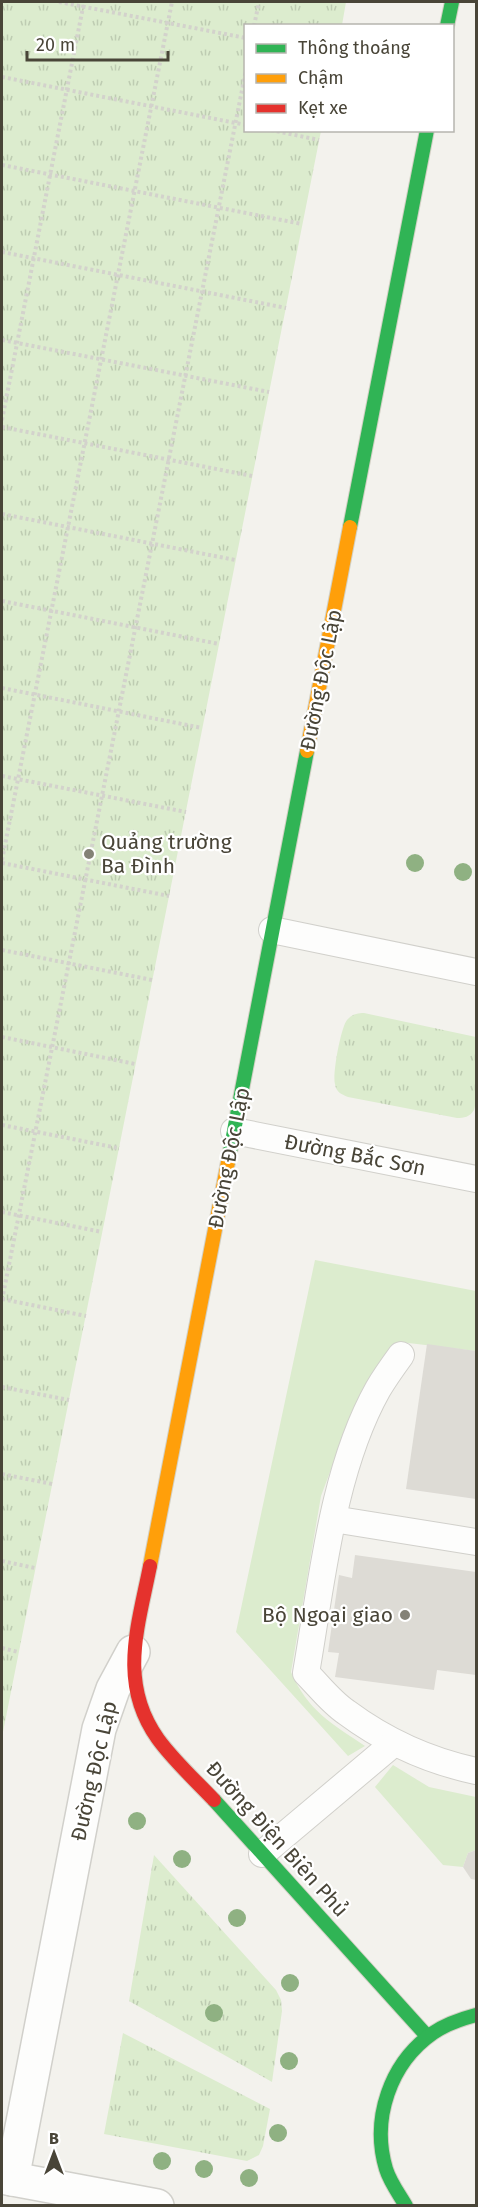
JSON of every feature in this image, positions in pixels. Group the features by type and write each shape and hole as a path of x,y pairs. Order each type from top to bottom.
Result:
{"main road":[{"path":"447,24 452,2"},
{"name":"Đường Độc Lập","path":"133,1652 427,132"},
{"name":"Đường Điện Biên Phủ","path":"133,1652 135,1683 142,1711 158,1739 427,2036"},
{"path":"406,2205 387,2172 380,2135 385,2098 401,2064 427,2036 460,2018 477,2015"}],"street":[{"name":"Đường Độc Lập","path":"7,2178 99,1729 113,1689 133,1652"},
{"path":"7,2178 157,2205"}],"lane":[{"path":"273,930 477,972"},
{"name":"Đường Bắc Sơn","path":"234,1131 477,1179"},
{"path":"401,1355 378,1390 343,1474 306,1673 345,1712 394,1743 422,1755 477,1770"},
{"path":"333,1520 477,1542"},
{"path":"262,1854 394,1743"}],"path":[{"path":"59,2 84,4 244,38"},
{"path":"169,896 2,861 172,2"},
{"path":"254,24 259,2"},
{"path":"2,420 84,4"},
{"path":"2,77 244,125"},
{"path":"86,1316 2,1300 244,80"},
{"path":"281,132 319,140"},
{"path":"2,165 302,224"},
{"path":"2,252 286,308"},
{"path":"2,340 269,392"},
{"path":"2,427 252,476"},
{"path":"2,514 235,560"},
{"path":"2,601 219,644"},
{"path":"2,688 202,728"},
{"path":"2,776 186,812"},
{"path":"2,950 152,980"},
{"path":"2,1037 135,1064"},
{"path":"2,1125 118,1148"},
{"path":"2,1212 102,1232"},
{"path":"2,1387 69,1400"},
{"path":"2,1474 52,1484"},
{"path":"2,1561 35,1568"},
{"path":"2,1648 18,1652"}],"green space":[{"name":"Quảng trường Ba Đình","path":"2,2 346,2 342,24 244,24 244,132 321,132 2,1737"},
{"path":"364,1013 476,1037 477,1086 474,1110 467,1117 457,1118 348,1097 339,1092 334,1079 342,1032 349,1018 355,1014"},
{"path":"315,1260 476,1291 476,1351 400,1342 376,1369 339,1448 321,1496 291,1672 305,1697 322,1715 365,1746 348,1756 236,1632"},
{"path":"393,1765 429,1787 476,1797 476,1850 468,1853 463,1867 443,1865 375,1787"},
{"path":"154,1855 276,1990 281,2000 282,2011 272,2082 129,2001"},
{"path":"123,2033 270,2109 259,2155 247,2161 104,2134"}],"building":[{"path":"427,1344 476,1351 476,1499 406,1489"},
{"name":"Bộ Ngoại giao","path":"355,1555 476,1572 476,1675 437,1670 434,1690 335,1677 339,1653 328,1652 339,1575 352,1578"},
{"path":"476,1850 476,1880 471,1879 463,1867 468,1853"}],"traffic: fast":[{"path":"447,24 452,2"},
{"path":"350,527 427,132"},
{"path":"228,1162 307,751"},
{"path":"214,1800 427,2036"},
{"path":"406,2206 388,2174 382,2150 383,2112 388,2094 395,2076 418,2045 443,2027 476,2015"}],"traffic: slow":[{"path":"307,751 350,527"},
{"path":"150,1566 228,1162"}],"traffic: jam":[{"path":"150,1566 134,1654 138,1697 146,1718 158,1739 214,1800"}],"place":[{"name":"Quảng trường Ba Đình","path":"89,854"},
{"name":"Bộ Ngoại giao","path":"405,1615"}]}
